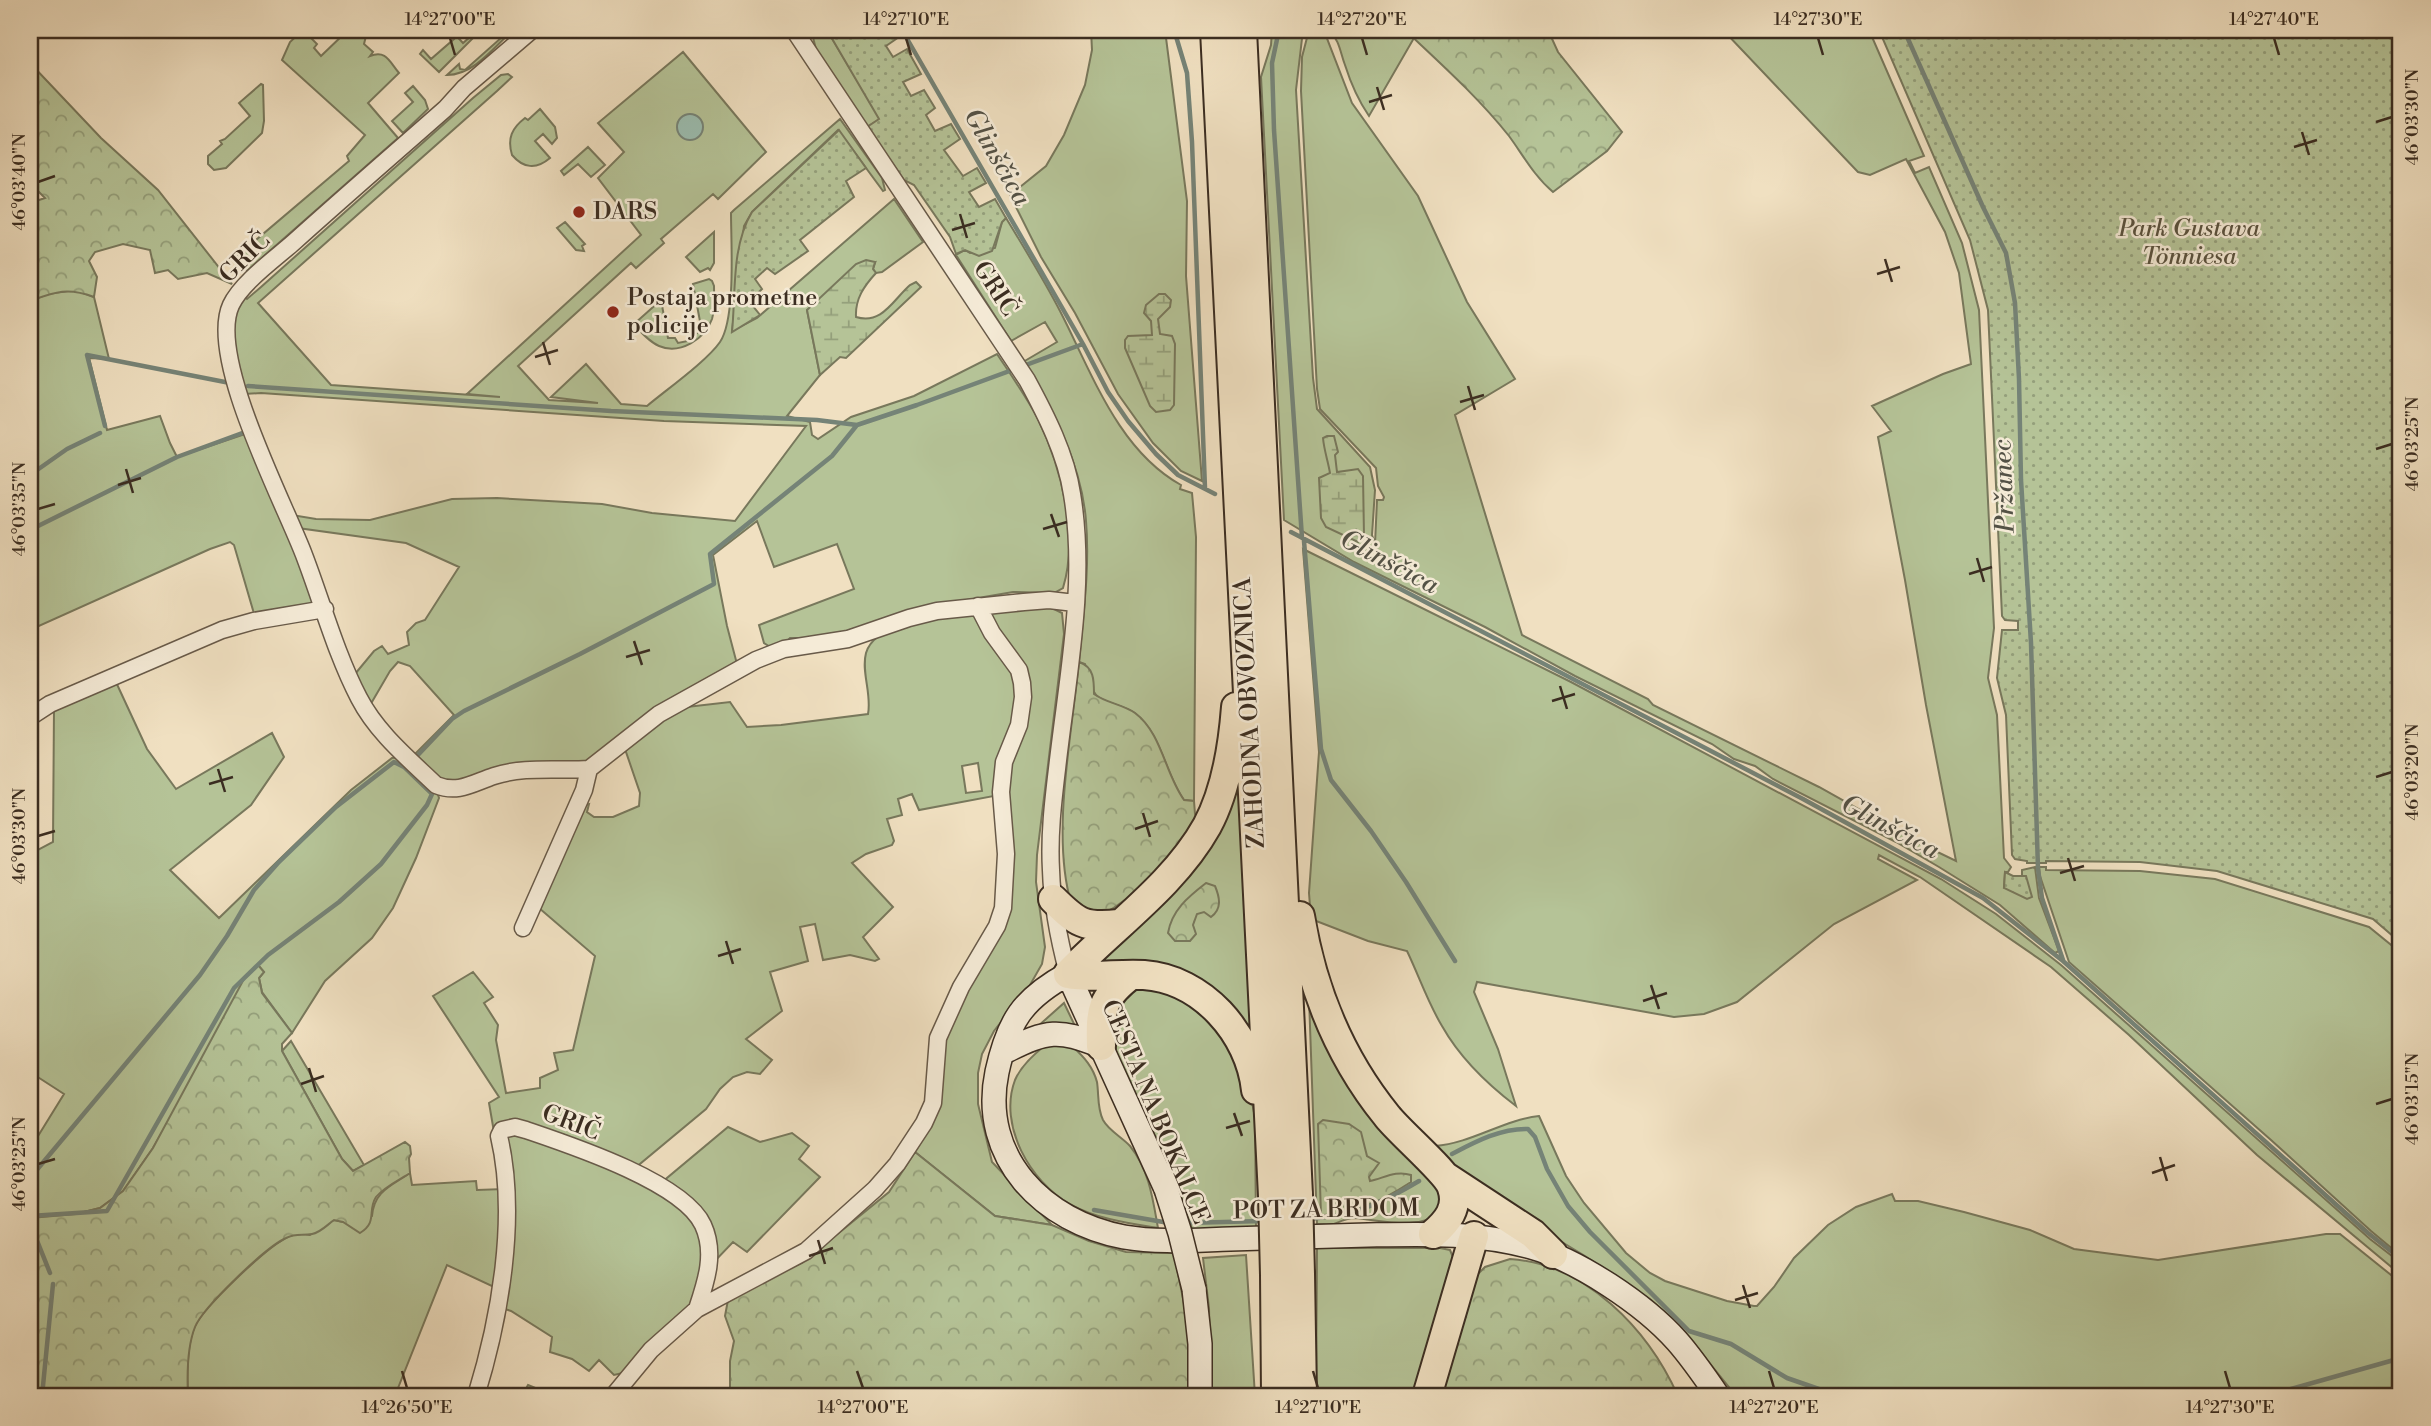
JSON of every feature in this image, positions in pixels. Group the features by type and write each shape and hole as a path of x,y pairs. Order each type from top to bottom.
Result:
{"highway":[{"name":"ZAHODNA OBVOZNICA","path":"1216,30 1270,1127 1285,1196"},
{"name":"ZAHODNA OBVOZNICA","path":"1242,30 1279,793 1288,1275 1301,1396"},
{"path":"1068,974 1178,866 1194,847 1211,817 1221,789 1234,732 1236,663 1245,625"},
{"path":"1279,793 1292,828 1296,882 1305,943 1314,979 1327,1015 1350,1062 1375,1100 1415,1147 1446,1177 1533,1234 1553,1254"},
{"path":"1053,899 1070,917 1079,922 1097,926 1119,924"},
{"path":"1068,974 1094,977 1155,976 1184,986 1202,997 1223,1017 1244,1048 1254,1076 1257,1104 1270,1127"},
{"path":"1101,1046 1101,1020 1105,1002 1116,986 1130,975"},
{"path":"1433,1234 1446,1223 1453,1208 1453,1188 1446,1177"},
{"path":"1427,1396 1474,1236"},
{"name":"ZAHODNA OBVOZNICA","path":"1276,1396 1288,1275"}],"main road":[{"name":"CESTA NA BOKALCE","path":"1068,974 1166,1189 1180,1233 1194,1289 1200,1344 1200,1396"},
{"path":"1003,1055 1031,1019 1056,993 1068,974"},
{"path":"1003,1055 1028,1040 1058,1033 1069,1034 1101,1046"},
{"name":"POT ZA BRDOM","path":"1003,1055 996,1079 995,1102 996,1118 1006,1156 1037,1196 1078,1223 1125,1237 1170,1240 1433,1234 1474,1236 1531,1246 1553,1254 1596,1277 1658,1323 1676,1340 1718,1396"}],"street":[{"name":"GRIČ","path":"532,30 464,88 445,109 236,296 230,307 227,334 231,360 254,442 296,534 345,666 360,700 376,724 436,785 448,790 516,771 589,769"},
{"name":"GRIČ","path":"794,30 1014,359 1045,414 1072,490 1076,526 1075,603 1054,801 1050,868 1053,899 1068,974"},
{"path":"523,928 584,790 589,769 659,714 756,660 784,649 848,639 937,611 1049,600 1075,603"},
{"path":"618,1394 651,1350 697,1308 806,1251 875,1189 897,1164 924,1123 933,1103 938,1038 961,987 997,926 1003,908 1006,854 1001,792 1004,762 1019,725 1023,697 1019,670 992,633 978,606"},
{"path":"30,717 61,699 222,630 254,621 325,609"},
{"name":"GRIČ","path":"476,1396 497,1314 503,1262 508,1200 499,1136 502,1130 526,1130 590,1154 675,1195 703,1225 710,1264 697,1308"}],"green space":[{"path":"303,30 317,44 314,48 321,56 345,33 349,37 357,30 362,30 366,36 364,44 373,52 370,56 380,54 390,61 399,73 368,103 398,138 247,271 237,256 349,161 347,156 365,135 282,60 290,42"},
{"path":"447,30 451,30 463,43 481,30 439,72 420,54 423,50 431,59 454,39"},
{"path":"513,30 475,65 466,70 457,74 447,75 459,64 460,69 465,70"},
{"path":"811,30 827,30 880,119 867,127 816,49"},
{"path":"827,30 895,30 899,37 886,46 893,57 907,49 921,74 903,82 911,96 924,90 935,108 926,115 935,131 951,124 960,139 944,150 963,176 977,168 986,183 969,192 979,207 995,199 1006,218 1002,222 992,251 979,256 965,250 956,254 950,237 914,185 904,180 867,127 879,119"},
{"path":"1091,30 1165,30 1187,201 1186,276 1202,481 1181,471 1153,443 1118,394 1075,313 1041,257 1010,195 1046,166 1064,135 1085,85 1092,50"},
{"path":"1272,30 1303,30 1296,90 1317,409 1370,467 1375,490 1372,535 1375,544 1377,500 1383,500 1384,497 1378,486 1376,468 1320,409 1317,389 1301,91 1302,57 1309,30 1318,30 1326,36 1352,103 1418,196 1467,302 1515,379 1455,415 1522,635 1648,699 1653,705 1819,787 1956,861 1878,437 1891,431 1872,406 1971,364 1959,273 1945,232 1906,159 1870,175 1858,172 1723,30 1869,30 1924,156 1909,161 1915,173 1929,167 1962,243 1979,310 1994,628 1988,678 1997,715 2004,858 2011,867 2005,872 2004,887 2022,876 2022,870 2035,867 2039,898 2059,951 2055,953 2000,905 1896,842 1773,779 1755,766 1734,759 1712,744 1354,562 1284,520 1261,77 1271,45"},
{"path":"1329,30 1405,30 1414,38 1369,116 1352,85 1338,42"},
{"path":"1405,30 1548,30 1558,52 1622,132 1607,151 1553,192 1534,172 1485,108"},
{"name":"Park Gustava Tönniesa","path":"1879,30 2401,30 2401,943 2373,919 2217,871 2140,862 2027,863 2015,859 2012,855 2006,715 1997,678 2002,630 2018,630 2018,621 2005,620 2002,616 1988,310 1970,240"},
{"path":"683,52 766,152 718,199 713,194 661,239 664,243 636,268 631,263 518,366 549,400 598,403 551,397 586,364 621,404 647,406 706,358 720,342 725,331 732,280 731,213 840,119 882,178 885,190 883,191 838,130 752,212 744,226 732,331 757,318 894,199 923,242 882,272 876,273 873,269 875,263 807,310 820,375 787,416 810,422 812,435 818,439 851,417 914,396 997,354 1038,419 1054,458 1068,524 1069,546 1063,588 1054,593 1013,592 949,603 847,633 790,638 783,646 772,648 764,643 759,625 854,589 837,544 774,567 757,521 713,555 737,664 583,764 443,783 414,755 454,715 410,666 398,662 369,707 355,674 374,651 382,646 388,654 409,645 407,632 416,623 425,620 459,567 406,543 298,528 292,515 316,519 370,520 452,499 497,498 602,504 652,513 735,521 806,426 664,421 244,394 233,355 233,314 244,296 247,299 473,98 501,75 508,74 512,77 497,91 258,303 331,385 500,397 467,394 641,235 598,178 624,152 598,123"},
{"path":"30,63 101,138 158,190 232,284 207,273 178,279 168,270 155,273 150,250 123,244 95,252 89,261 97,277 94,297 76,292 61,292 30,301 30,203 45,198 30,183"},
{"path":"261,84 264,121 262,133 226,168 214,170 208,164 208,156 222,144 220,141 250,116 239,103"},
{"path":"413,86 425,100 428,109 403,133 392,121 413,102 405,93"},
{"path":"540,109 555,127 557,138 552,144 543,134 535,141 550,158 535,166 525,165 512,155 510,138 525,118 528,120"},
{"path":"839,130 866,168 846,181 854,197 800,240 808,251 775,274 767,268 755,279 762,289 749,301 760,315 732,332 737,255 752,212"},
{"path":"588,147 605,165 591,177 578,164 564,175 561,171"},
{"path":"1006,218 1060,311 1123,431 1159,470 1181,485 1180,489 1192,493 1196,537 1194,801 1184,800 1158,744 1145,723 1131,711 1104,701 1096,695 1085,664 1079,662 1087,556 1083,501 1079,480 1064,438 1045,398 1023,362 1057,342 1045,322 1011,341 956,255 965,250 970,253 995,248 1002,222"},
{"path":"565,222 585,244 582,246 584,251 576,250 557,228"},
{"path":"714,232 714,263 710,270 708,268 700,272 686,257"},
{"path":"866,260 875,262 873,269 876,273 861,293 856,317 865,319 880,314 910,285 916,282 921,287 846,358 840,357 820,375 807,310 856,264"},
{"path":"709,279 714,286 712,319 698,339 683,347 667,348 649,339 634,324 661,300 668,338 675,338 678,343 688,341 689,335 702,332 693,284"},
{"path":"75,290 94,297 109,359 89,358 107,430 160,416 177,457 248,433 316,603 255,617 234,545 230,542 30,630 30,301 48,294"},
{"path":"1159,294 1165,294 1171,300 1170,307 1158,319 1160,334 1172,336 1175,344 1174,405 1170,410 1156,412 1150,406 1125,348 1125,340 1128,336 1152,335 1151,321 1144,313 1146,305"},
{"path":"1334,436 1338,452 1335,455 1337,472 1358,469 1363,476 1364,536 1358,542 1326,527 1321,518 1319,478 1330,473 1323,438"},
{"path":"1303,549 1571,682 1941,879 1996,914 2061,965 2370,1239 2401,1263 2401,1275 2257,1155 2129,1035 2051,967 1920,877 1879,855 1878,859 1917,880 1834,924 1737,1002 1704,1014 1674,1017 1477,982 1474,992 1498,1049 1516,1106 1475,1070 1449,1038 1432,1008 1407,951 1368,941 1311,919 1309,893 1319,752"},
{"path":"1050,607 1062,613 1064,634 1037,855 1036,882 1045,947 1042,964 1030,985 994,1031 982,1054 978,1073 978,1104 992,1162 1052,1225 995,1216 915,1152 927,1132 946,1040 967,987 994,944 1010,771 1028,698 988,616 991,608"},
{"path":"975,613 1008,660 1019,699 994,796 919,810 912,794 898,799 902,815 887,819 894,841 892,845 866,854 852,863 893,907 863,937 879,959 875,961 850,955 823,960 815,924 800,927 808,961 770,972 782,1011 746,1039 772,1060 760,1074 747,1072 733,1077 720,1089 706,1109 635,1168 525,1126 494,1132 489,1103 499,1097 433,996 473,972 493,997 484,1003 498,1025 496,1040 506,1093 540,1088 540,1078 558,1070 554,1053 573,1050 595,956 539,908 580,806 589,804 587,812 594,817 613,817 639,806 640,793 625,749 678,708 730,702 747,727 868,714 865,660 872,642 897,626 930,618","holes":["978,763 982,791 966,793 962,766"]},
{"path":"1079,662 1090,671 1094,694 1130,710 1144,721 1157,742 1184,800 1194,801 1199,822 1142,886 1100,916 1071,903 1065,876 1065,784"},
{"path":"115,680 147,749 176,789 272,733 284,757 251,805 170,870 219,918 351,790 392,758 401,757 437,791 439,798 393,908 372,938 325,981 292,1033 262,992 259,978 264,972 258,965 153,1148 123,1191 100,1208 76,1214 30,1218 30,1149 64,1094 30,1072 30,854 53,842 54,709"},
{"path":"1238,771 1251,1039 1224,1009 1087,965"},
{"path":"2039,867 2046,867 2046,870 2140,871 2215,879 2369,927 2401,953 2401,1256 2069,962"},
{"path":"2005,872 2013,876 2026,876 2032,897 2027,899 2004,888"},
{"path":"1206,883 1215,886 1219,899 1217,910 1211,917 1204,912 1197,914 1193,925 1196,934 1190,941 1175,941 1168,933 1173,917 1187,899"},
{"path":"258,965 264,972 259,978 262,993 292,1033 282,1044 282,1051 342,1159 353,1171 405,1142 410,1146 410,1173 376,1197 369,1225 360,1233 343,1222 334,1220 315,1233 286,1238 236,1278 195,1327 189,1352 188,1396 30,1396 30,1218 76,1214 100,1208 123,1191 153,1148 245,977"},
{"path":"1138,981 1200,1004 1247,1075 1255,1118 1256,1229 1193,1232 1174,1177 1168,1175 1120,1064 1108,1022"},
{"path":"1309,998 1413,1159 1442,1194 1441,1211 1432,1217 1411,1223 1355,1218 1334,1224 1317,1224"},
{"path":"1064,1003 1076,1028 1037,1027"},
{"path":"291,1041 364,1165 353,1171 342,1159 282,1051"},
{"path":"1047,1044 1073,1047 1091,1067 1097,1082 1103,1120 1130,1146 1142,1165 1158,1228 1112,1220 1070,1204 1042,1182 1021,1151 1011,1115 1015,1080 1033,1056"},
{"path":"1539,1116 1566,1176 1584,1203 1626,1253 1650,1273 1665,1281 1727,1301 1754,1306 1774,1287 1794,1258 1828,1225 1856,1207 1892,1194 1895,1201 1918,1201 1964,1212 2030,1230 2074,1249 2158,1260 2340,1234 2401,1283 2401,1392 2378,1396 1736,1396 1681,1328 1651,1300 1585,1256 1469,1186 1435,1146 1462,1141 1513,1122"},
{"path":"1323,1120 1349,1124 1361,1132 1367,1156 1379,1163 1369,1177 1370,1181 1400,1173 1411,1175 1411,1182 1368,1205 1345,1213 1321,1215 1318,1124"},
{"path":"728,1127 760,1142 792,1133 809,1146 799,1159 820,1177 747,1252 733,1242 713,1263 712,1248 661,1183"},
{"path":"509,1133 565,1147 673,1199 699,1228 705,1255 691,1304 627,1372 614,1375 599,1360 589,1371 572,1359 550,1352 552,1337 502,1308 504,1142"},
{"path":"915,1152 995,1216 1052,1225 1089,1241 1126,1252 1174,1253 1190,1334 1190,1396 730,1396 730,1361 734,1341 725,1316 728,1300 763,1280 802,1263 889,1192"},
{"path":"410,1173 412,1185 476,1181 477,1190 504,1189 494,1287 447,1265 398,1388 390,1396 188,1396 188,1361 192,1333 201,1317 222,1293 287,1237 297,1234 310,1235 334,1220 343,1222 372,1216 380,1195"},
{"path":"1317,1248 1450,1250 1455,1262 1419,1396 1316,1396"},
{"path":"1246,1255 1255,1396 1211,1396 1209,1308 1203,1258"},
{"path":"1510,1259 1538,1264 1564,1273 1611,1304 1650,1347 1678,1396 1440,1396 1477,1275 1485,1267"},
{"path":"528,1385 555,1396 522,1396"}],"shaded area":[{"path":"690,114 699,118 703,127 699,136 690,140 681,136 677,127 681,118"}],"waterway":[{"name":"Glinščica","path":"902,30 1108,392 1128,421 1178,475 1215,494"},
{"path":"1279,30 1272,63 1274,130 1302,538"},
{"name":"Pržanec","path":"1904,30 2006,253 2015,303 2021,480 2031,643 2038,869 2042,898 2063,960"},
{"path":"1175,33 1187,73 1192,142 1205,488"},
{"path":"417,756 452,719 464,711 714,584 710,554 832,456 857,425 1083,344"},
{"path":"105,426 87,355 230,383"},
{"path":"248,386 611,411 817,420 857,425"},
{"path":"30,530 177,457 245,432"},
{"path":"30,475 67,449 100,433"},
{"name":"Glinščica","path":"1291,532 1803,799 1983,898 2063,961 2368,1233 2401,1259"},
{"path":"1304,541 1321,749 1331,780 1406,882 1455,961"},
{"path":"30,1178 200,975 254,890 278,863 336,807 394,762 404,767"},
{"path":"30,1216 107,1211 234,988 268,955 339,902 381,864 427,805 432,794 404,767 407,765"},
{"name":"Glinščica","path":"1452,1154 1498,1133 1528,1129 1535,1137 1547,1169 1568,1206 1590,1232 1689,1331 1731,1344 1787,1378 1839,1396"},
{"path":"1307,1219 1366,1208 1419,1181"},
{"path":"1094,1210 1169,1223"},
{"path":"1185,1223 1263,1221"},
{"path":"30,1223 50,1273"},
{"path":"42,1396 53,1284"},
{"name":"Glinščica","path":"2266,1396 2401,1358"}],"place":[{"name":"DARS","path":"579,212"},
{"name":"Postaja prometne policije","path":"613,312"}]}
